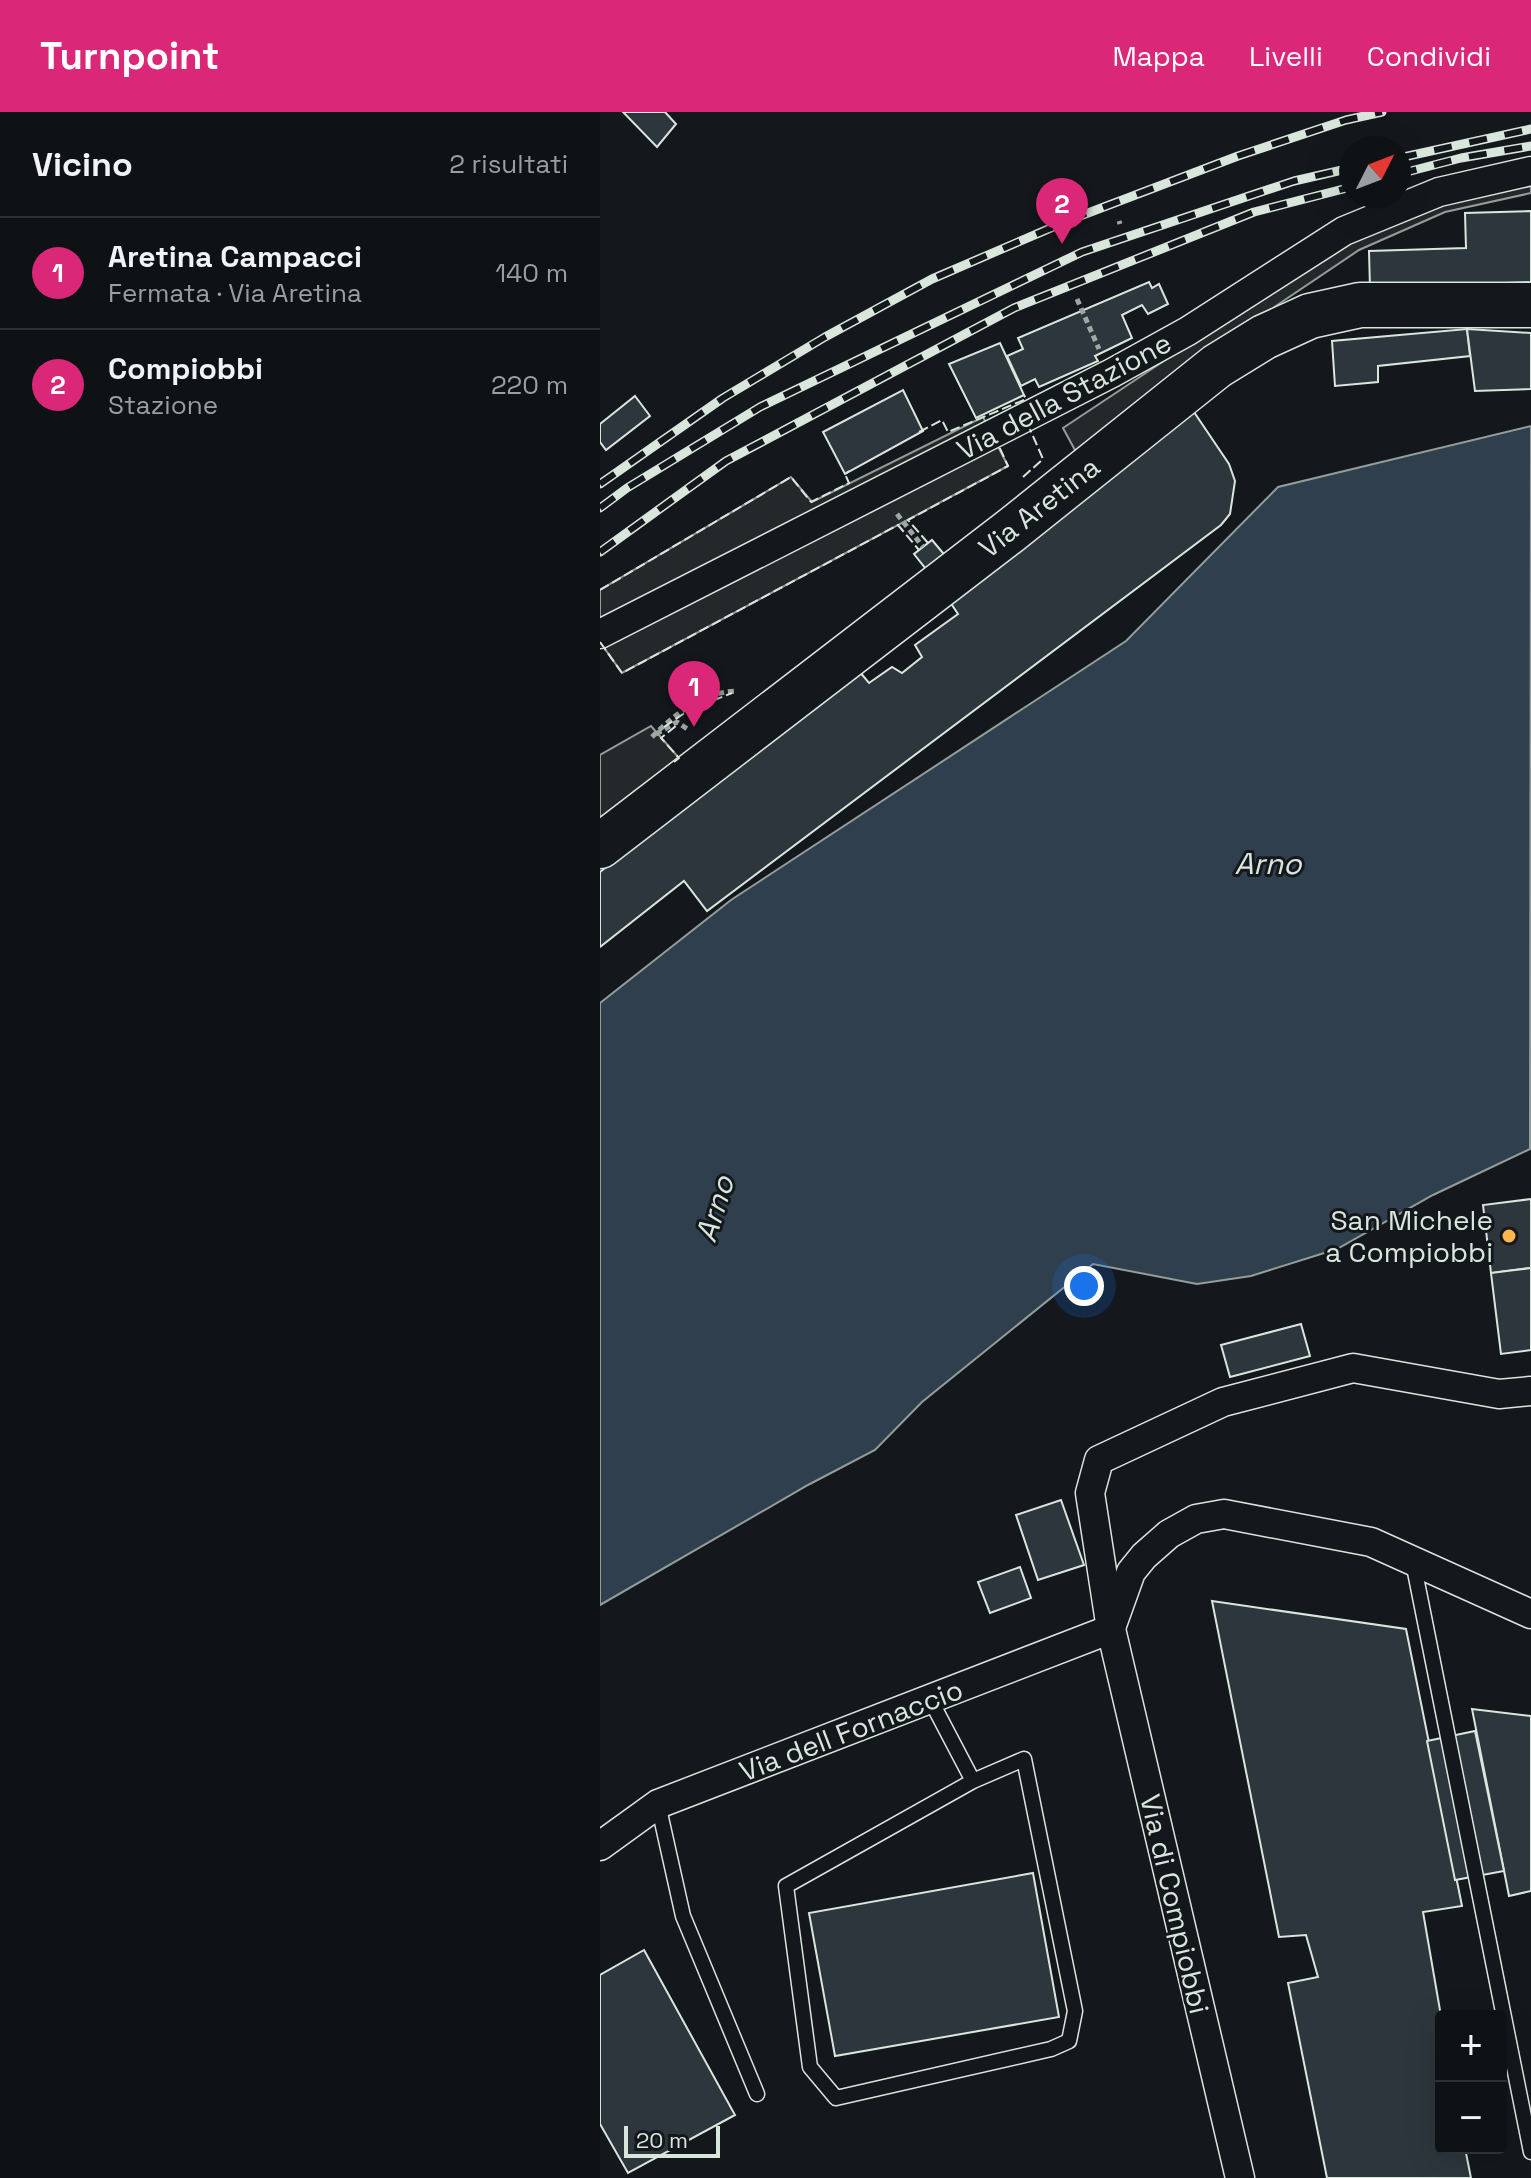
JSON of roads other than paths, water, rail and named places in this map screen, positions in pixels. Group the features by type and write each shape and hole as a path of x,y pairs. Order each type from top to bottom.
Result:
{"main road":[{"name":"Via Aretina","path":"600,846 998,541 1217,366 1264,337 1310,316 1360,305 1531,305"}],"street":[{"name":"Via della Stazione","path":"600,634 1112,373 1188,331 1344,231 1439,192 1531,171"},
{"name":"Via di Compiobbi","path":"1240,2178 1111,1629 1090,1493 1099,1460 1223,1402 1353,1368 1499,1394 1531,1391"},
{"path":"1111,1629 1131,1572 1169,1534 1196,1519 1224,1514 1371,1542 1531,1614"},
{"name":"Via dell Fornaccio","path":"600,1846 658,1804 1111,1629"}],"lane":[{"path":"1413,1561 1531,2152"},
{"path":"930,1699 973,1781"},
{"path":"1024,1759 1075,2011 1069,2041 1051,2049 836,2098 810,2067 786,1886 973,1781 1024,1759"},
{"path":"658,1804 683,1916 757,2094"}],"water":[{"name":"Arno","path":"1531,426 1530,1149 1433,1195 1337,1249 1251,1276 1197,1284 1093,1264 922,1402 875,1450 808,1485 600,1605 600,1003 731,900 1126,641 1278,487"}],"railway":[{"path":"600,484 723,398 825,337 932,279 1067,221 1238,156 1346,120 1382,112"},
{"path":"1411,155 1531,129"},
{"path":"1411,171 1461,158 1531,146"},
{"path":"600,508 627,488 760,407 1082,252 1294,181 1339,171"},
{"path":"600,552 726,461 1014,308 1254,212 1339,190"}],"place":[{"name":"Compiobbi","path":"1062,244"},
{"name":"Aretina Campacci","path":"694,727"},
{"name":"San Michele a Compiobbi","path":"1509,1236"}]}
